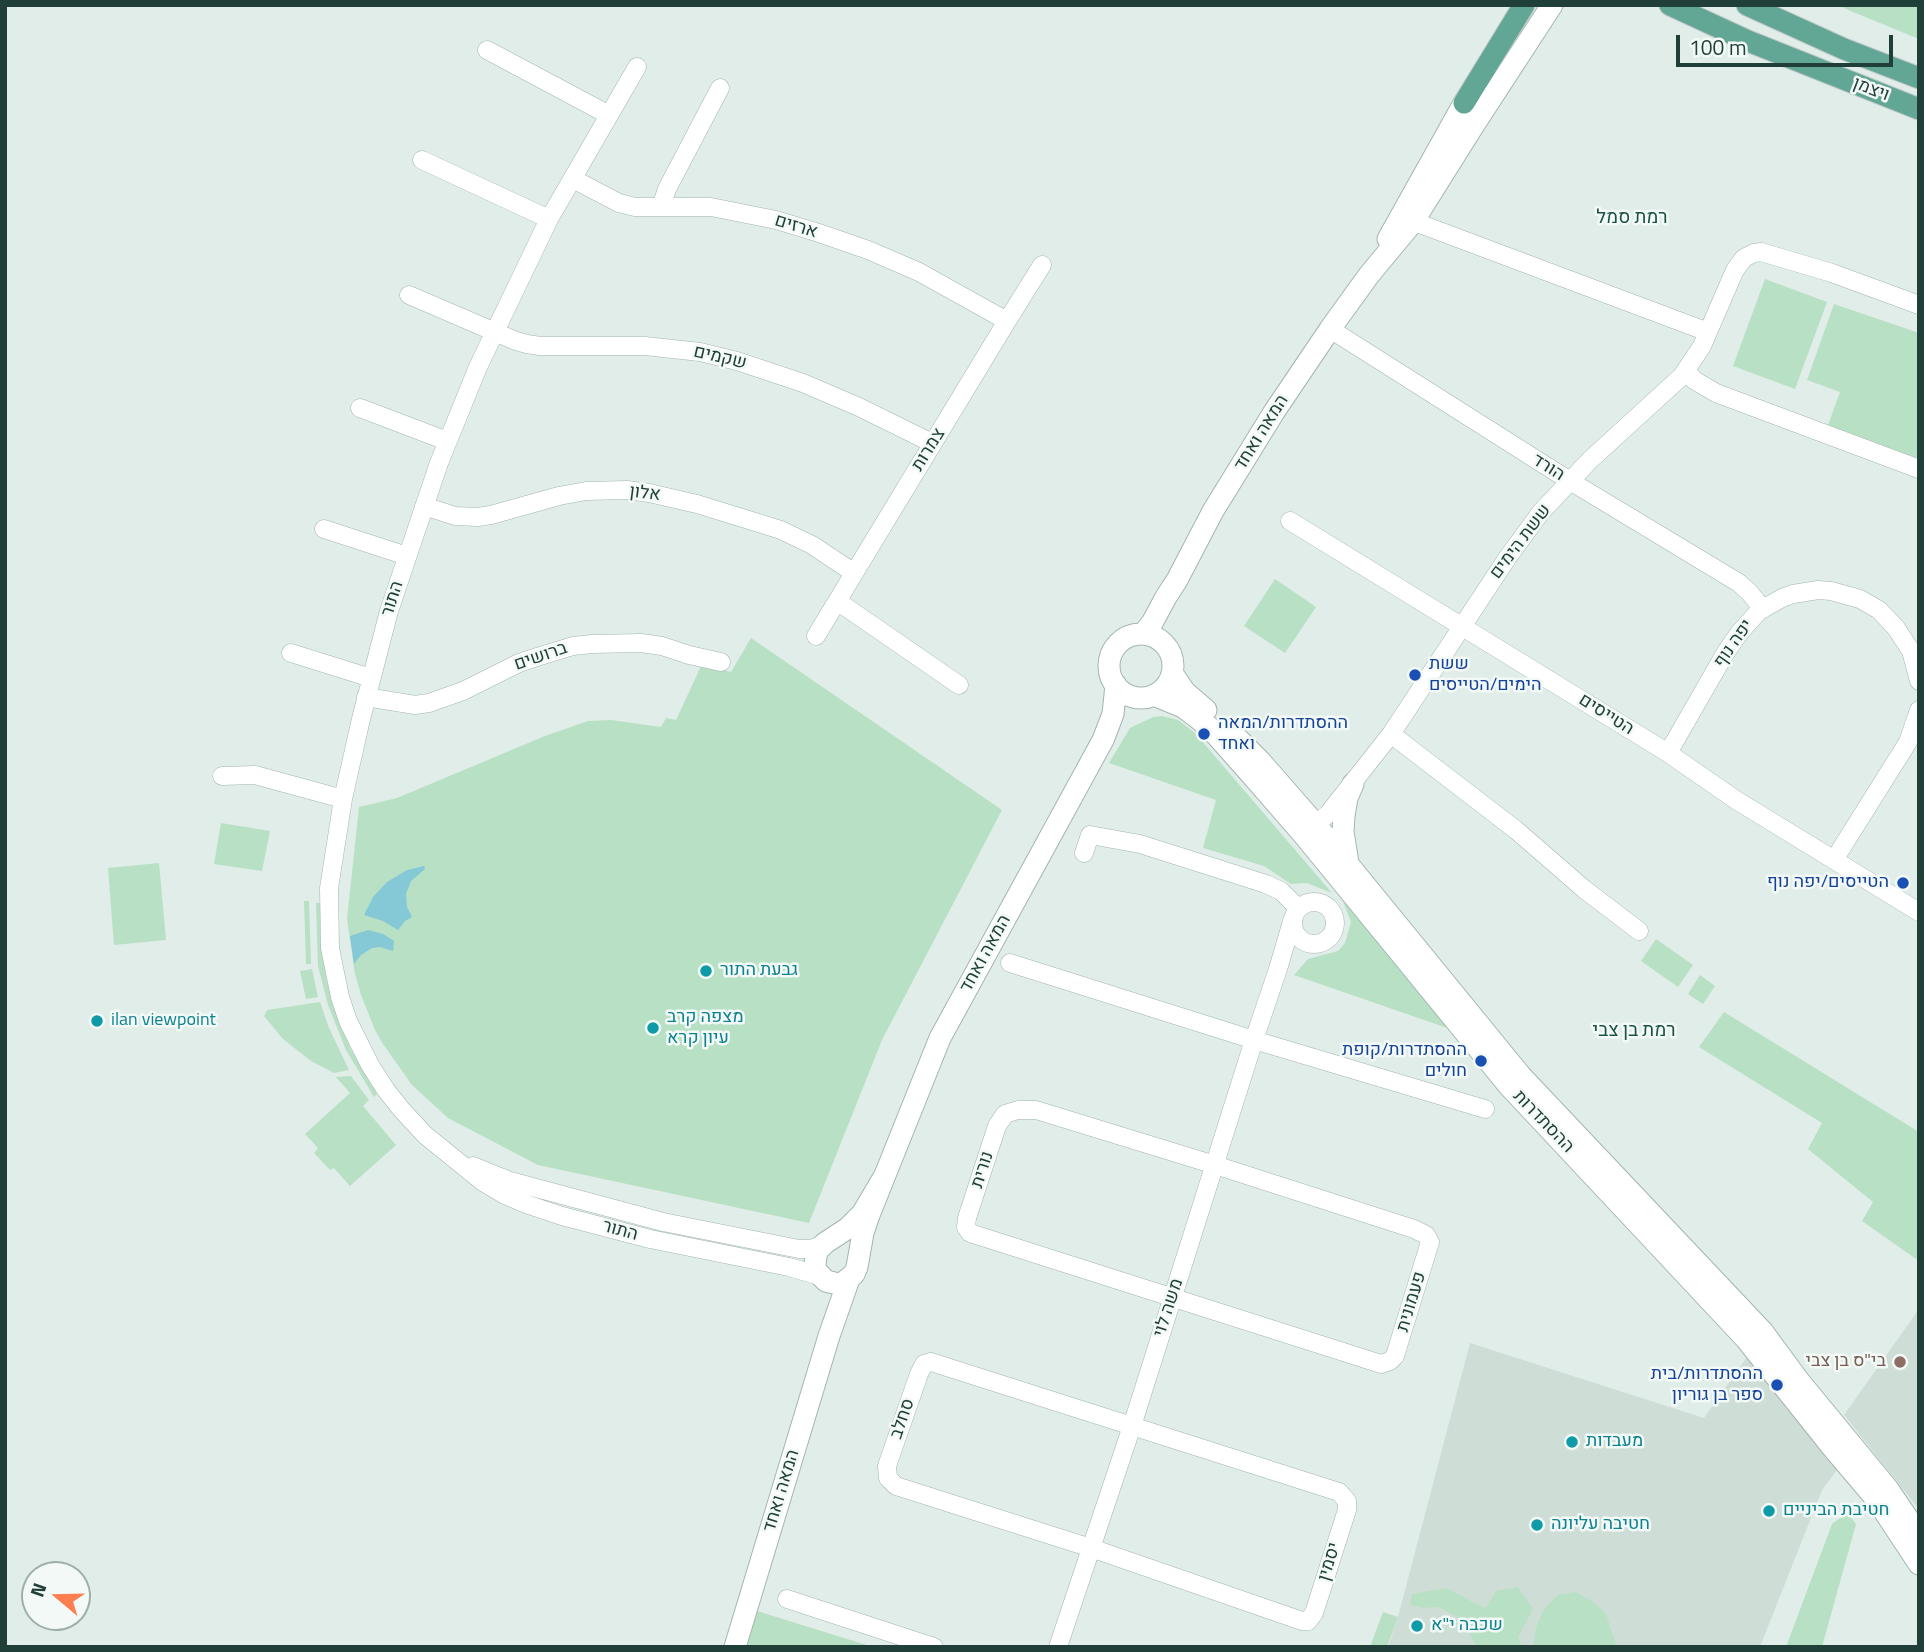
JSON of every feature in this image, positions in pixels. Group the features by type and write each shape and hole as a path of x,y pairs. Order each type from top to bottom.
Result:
{"main road":[{"path":"1464,103 1524,5"},
{"name":"ויצמן","path":"1670,5 1748,41 1919,109"},
{"name":"ויצמן","path":"1747,5 1834,45 1919,78"}],"street":[{"name":"המאה ואחד","path":"1405,221 1464,103 1530,5"},
{"name":"המאה ואחד","path":"1143,634 1177,580 1213,511 1274,412 1472,128 1552,5"},
{"path":"487,50 609,115"},
{"name":"התור","path":"637,67 549,219 494,332 447,441 424,506 389,611 343,799 329,888 330,948 340,997 359,1045 386,1090 437,1146 483,1182 526,1204 650,1239 789,1267 823,1279"},
{"path":"661,207 667,189 720,89"},
{"path":"422,160 549,219"},
{"name":"ארזים","path":"573,179 620,203 635,206 712,207 776,220 826,236 868,250 919,272 1007,321"},
{"path":"1405,221 1708,332"},
{"name":"ששת הימים","path":"1309,830 1328,814 1391,734 1528,527 1590,460 1686,371 1702,346 1735,270 1744,258 1761,252 1832,273 1919,305"},
{"name":"צמרות","path":"816,636 1042,265"},
{"name":"שקמים","path":"408,295 516,341 540,346 645,346 717,355 760,367 859,407 932,443"},
{"name":"הורד","path":"1330,329 1570,481 1739,583 1763,609"},
{"path":"1686,371 1694,380 1716,393 1919,469"},
{"path":"360,408 447,441"},
{"name":"אלון","path":"424,506 455,516 478,517 586,491 627,490 649,493 697,504 781,530 812,545 854,573"},
{"name":"הטייסים","path":"1290,521 1668,753 1736,800 1919,912"},
{"path":"324,529 407,556"},
{"name":"יפה נוף","path":"1668,753 1726,652 1750,620 1783,598 1818,590 1860,599 1879,610 1888,618 1911,651 1919,681"},
{"name":"המאה ואחד","path":"1164,644 1166,597"},
{"path":"837,601 959,685"},
{"path":"1143,634 1158,638 1164,644 1173,663 1172,673 1162,690 1147,696 1132,696 1116,685 1110,670 1112,654 1124,639 1143,634"},
{"name":"ברושים","path":"366,697 415,705 429,703 463,691 519,663 573,646 592,644 641,643 721,662"},
{"path":"291,653 371,678"},
{"name":"ההסתדרות","path":"1172,673 1185,692 1219,720 1261,762 1309,830 1509,1086 1746,1339 1876,1499 1919,1564"},
{"name":"המאה ואחד","path":"858,1259 863,1233 940,1038 1103,740 1113,714 1116,685"},
{"name":"המאה ואחד","path":"1103,740 1147,696"},
{"name":"ההסתדרות","path":"1147,696 1183,707 1210,728 1309,830 1349,865 1521,1076 1763,1332 1804,1387 1888,1489 1919,1535"},
{"path":"1833,860 1908,741 1919,710"},
{"path":"1391,734 1516,830 1584,889 1639,931"},
{"path":"222,776 255,775 343,799"},
{"path":"1349,865 1344,842 1344,825 1347,798 1353,784"},
{"path":"1084,853 1090,835 1140,844 1266,884 1281,891 1296,913"},
{"path":"1278,969 1302,947 1317,944 1324,942 1332,934 1335,920 1331,909 1326,904 1312,901 1305,903 1296,913 1292,925 1304,942 1317,944"},
{"name":"משה לוי","path":"1058,1647 1132,1426 1296,913"},
{"path":"1010,963 1485,1109"},
{"name":"נורית","path":"1172,1297 970,1233 966,1227 967,1218 997,1126 1005,1114 1018,1110 1036,1110 1215,1165"},
{"name":"התור","path":"437,1146 456,1158 510,1181 663,1222 799,1249 811,1249 825,1243"},
{"name":"פעמונית","path":"1172,1297 1381,1364 1395,1356 1430,1242 1426,1236 1414,1229 1215,1165"},
{"name":"המאה ואחד","path":"825,1243 848,1228 862,1214 885,1175"},
{"path":"842,1240 853,1247 858,1259 858,1267 849,1279 838,1283 823,1279 815,1264 815,1257 825,1243 842,1240"},
{"name":"המאה ואחד","path":"823,1279 831,1298 833,1315 829,1336"},
{"name":"המאה ואחד","path":"735,1647 829,1336 849,1279"},
{"name":"סחלב","path":"1091,1548 896,1486 888,1478 887,1466 919,1374 924,1364 931,1362 1132,1426"},
{"name":"יסמין","path":"1091,1548 1302,1621 1308,1621 1314,1613 1347,1510 1345,1496 1132,1426"},
{"path":"787,1599 934,1647"}],"shaded area":[{"name":"בי\"ס בן צבי","path":"1919,1309 1919,1509 1844,1415"},
{"path":"1470,1343 1704,1418 1749,1354 1815,1434 1837,1470 1822,1490 1760,1647 1388,1647"}],"green space":[{"path":"1838,5 1919,5 1919,39 1853,12"},
{"path":"1765,279 1827,302 1795,389 1733,366"},
{"path":"1834,304 1919,333 1919,459 1828,425 1840,392 1807,380"},
{"path":"1275,579 1316,607 1285,653 1244,626"},
{"path":"751,638 1002,810 882,1040 809,1223 538,1165 448,1118 412,1085 375,1030 355,974 347,919 359,807 397,798 545,736 588,721 611,720 661,727 666,718 676,720 702,664 731,672"},
{"path":"1153,717 1178,720 1195,733 1332,893 1307,883 1291,884 1264,866 1203,848 1216,800 1109,763 1130,728"},
{"path":"221,823 270,831 262,871 214,864"},
{"path":"159,863 166,940 114,945 108,868"},
{"path":"304,901 309,901 311,964 306,964"},
{"path":"1343,901 1456,1031 1294,975 1308,959 1338,951 1345,943 1351,922"},
{"path":"316,903 320,903 321,948 333,1004 350,1048 377,1094 374,1097 346,1050 328,1005 318,966"},
{"path":"1656,939 1693,965 1678,987 1641,961"},
{"path":"312,969 318,997 306,999 300,971"},
{"path":"1700,975 1715,986 1703,1004 1688,994"},
{"path":"320,1002 349,1070 334,1073 311,1061 283,1039 264,1016 267,1010"},
{"path":"1724,1012 1919,1132 1919,1261 1862,1221 1873,1202 1808,1149 1822,1123 1699,1047"},
{"path":"351,1076 369,1100 363,1106 396,1145 350,1186 334,1168 330,1170 314,1153 318,1148 305,1134 350,1093 336,1077"},
{"path":"1847,1513 1856,1524 1822,1647 1786,1647 1832,1524"},
{"path":"1518,1587 1533,1609 1518,1637 1522,1647 1476,1647 1464,1620 1438,1607 1410,1605 1412,1594 1447,1588 1486,1608 1496,1591"},
{"path":"1576,1592 1596,1604 1606,1614 1615,1647 1533,1647 1537,1625 1544,1609 1558,1595"},
{"path":"757,1611 873,1647 746,1647"},
{"path":"1383,1612 1398,1617 1387,1647 1370,1647"}],"water":[{"path":"424,866 425,869 411,881 406,894 407,907 412,917 398,930 383,921 364,915 373,897 387,882 407,870"},
{"path":"368,930 383,934 394,941 393,951 380,947 372,948 354,964 350,936"}],"place":[{"name":"ששת הימים/הטייסים","path":"1415,675"},
{"name":"ההסתדרות/המאה ואחד","path":"1204,734"},
{"name":"הטייסים/יפה נוף","path":"1903,883"},
{"name":"גבעת התור","path":"706,971"},
{"name":"ilan viewpoint","path":"97,1021"},
{"name":"מצפה קרב עיון קרא","path":"653,1028"},
{"name":"ההסתדרות/קופת חולים","path":"1481,1061"},
{"name":"בי\"ס בן צבי","path":"1900,1362"},
{"name":"ההסתדרות/בית ספר בן גוריון","path":"1777,1385"},
{"name":"מעבדות","path":"1572,1442"},
{"name":"חטיבת הביניים","path":"1769,1511"},
{"name":"חטיבה עליונה","path":"1537,1525"},
{"name":"שכבה י\"א","path":"1417,1626"}],"district":[{"name":"רמת סמל","path":"1632,218"},
{"name":"רמת בן צבי","path":"1634,1031"}]}
